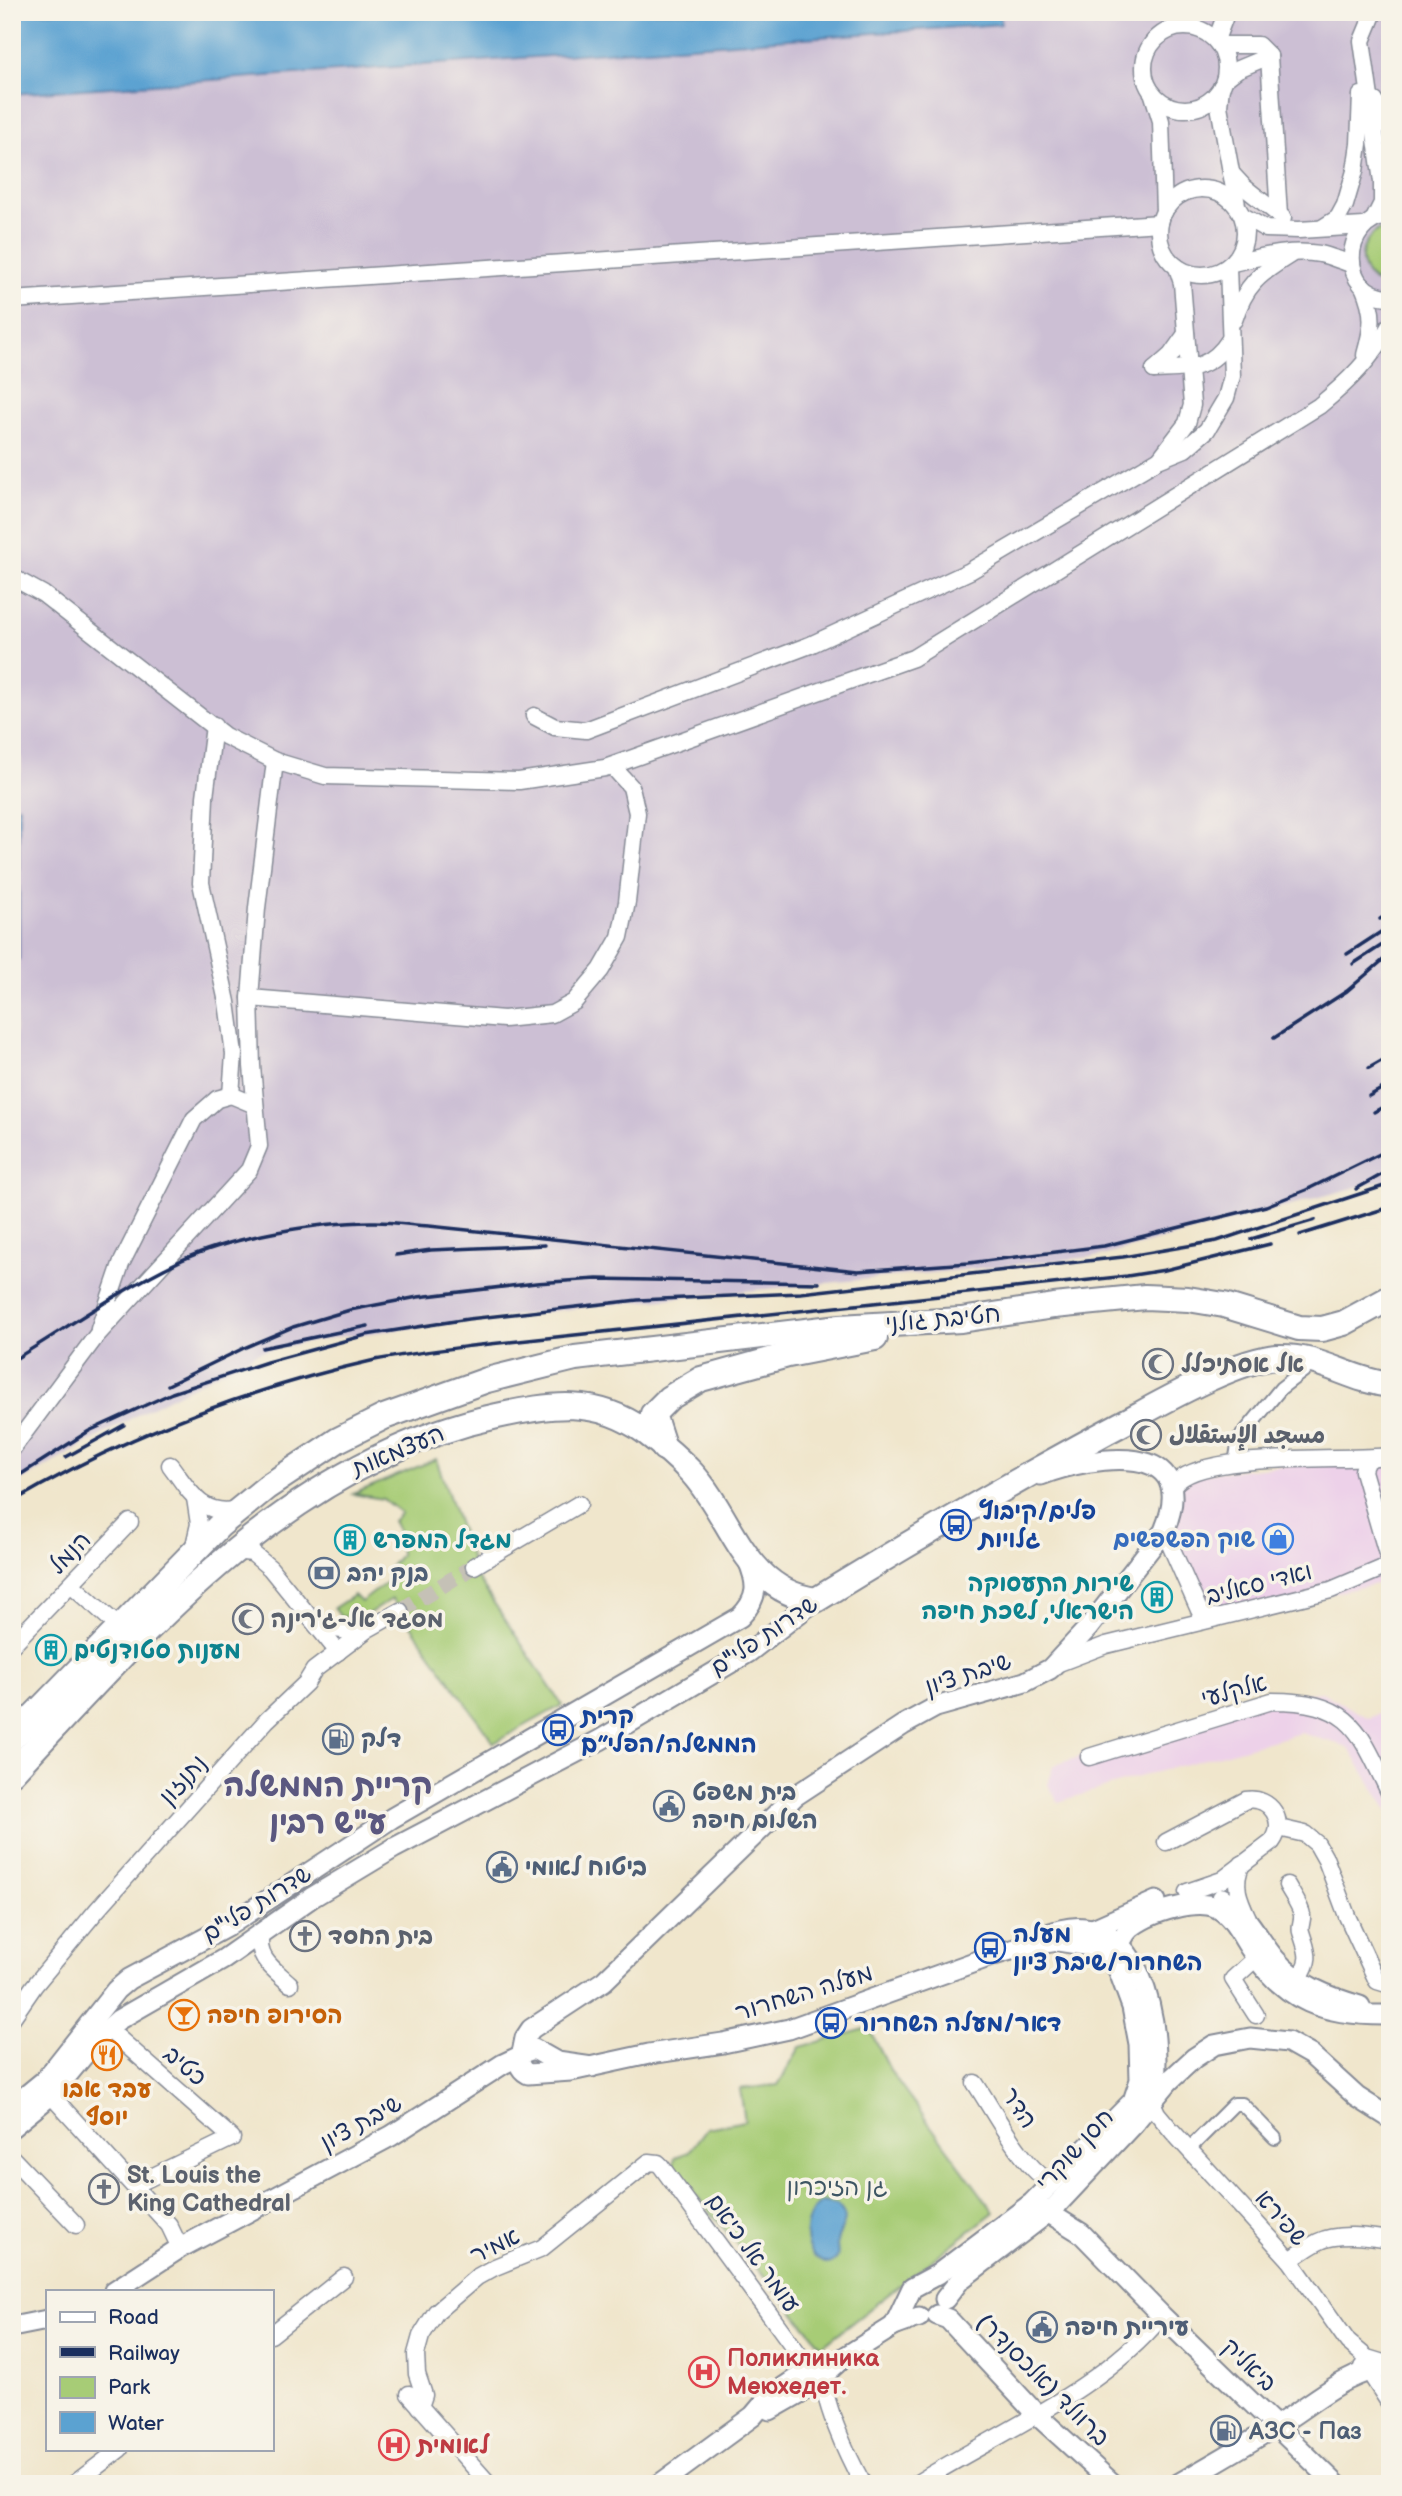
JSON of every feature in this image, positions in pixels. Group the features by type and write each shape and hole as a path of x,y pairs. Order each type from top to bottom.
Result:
{"highway":[{"name":"חטיבת גולני","path":"487,1380 575,1358 840,1327 961,1320 1054,1306 1146,1297 1188,1299 1224,1305 1299,1328 1322,1329 1344,1323 1390,1298"},
{"path":"665,1449 653,1414 669,1398 701,1379 788,1355 961,1320"},
{"name":"שדרות פלי\"ם","path":"816,1600 1085,1443 1186,1390 1259,1360 1303,1358 1319,1361 1353,1378 1390,1385"},
{"name":"העצמאות","path":"12,1738 192,1553 239,1509 305,1460 338,1440 416,1404 487,1380"},
{"name":"העצמאות","path":"12,1773 161,1618 234,1551 268,1524 336,1478 390,1450 434,1433 517,1411 577,1405 603,1410 643,1431 692,1473 748,1559 765,1577 782,1590 816,1600"}],"street":[{"path":"1183,26 1193,12"},
{"path":"1217,43 1224,12"},
{"path":"1374,12 1362,41 1382,182 1382,203 1376,220 1352,246 1352,264 1356,277 1363,286 1372,293 1390,297"},
{"path":"534,716 555,727 586,730 810,645 970,572 1158,460 1185,449 1207,430 1226,398 1232,376 1230,265 1238,257 1245,236 1229,170 1219,106 1226,66 1223,52 1217,43 1197,28 1183,26 1169,30 1157,37 1148,49 1143,68 1161,121 1160,238 1164,252 1177,267 1200,275 1214,274 1230,265 1271,254 1321,254 1352,264"},
{"path":"1217,43 1258,45 1269,56 1279,215"},
{"path":"1153,95 1164,104 1178,109 1195,108 1208,102 1238,69 1269,56"},
{"path":"1365,72 1377,108 1385,124 1390,127"},
{"path":"1322,229 1338,218 1345,205 1355,171 1365,72"},
{"path":"1229,170 1244,187 1299,230"},
{"path":"1162,217 1171,202 1181,194 1205,189 1217,191 1266,229 1322,229 1376,220"},
{"path":"12,300 1162,217"},
{"path":"1186,334 1171,355 1154,370 1189,368 1208,363 1221,354 1230,336 1239,302 1251,283 1266,269 1295,253"},
{"path":"1158,460 1187,423 1192,405 1182,283 1177,267"},
{"path":"1363,286 1371,305 1373,325 1363,364"},
{"path":"12,577 43,594 225,736 275,761 325,776 505,781 612,766 913,658 1319,405 1351,379 1390,325"},
{"path":"1363,364 1390,346"},
{"path":"214,726 205,797 201,883 227,1002 234,1054 231,1095"},
{"path":"12,1449 97,1335 249,1170 259,1146 251,1066 250,998 257,908 275,761"},
{"path":"250,998 504,1019 552,1014 574,1002 601,970 620,937 627,902 637,813 631,787 612,766"},
{"path":"97,1335 121,1264 194,1119 217,1099 231,1095 255,1105"},
{"path":"1234,1463 1239,1439 1281,1388 1306,1369"},
{"path":"1171,1495 1175,1483 1187,1475 1211,1467 1234,1463 1390,1456"},
{"path":"1372,1458 1365,1462 1363,1471 1390,1564"},
{"path":"1002,1491 1066,1468 1126,1459 1154,1464 1166,1478 1171,1495"},
{"path":"170,1465 195,1498 212,1510 239,1509"},
{"name":"שיבת ציון","path":"116,2290 180,2248 391,2136 503,2064 532,2057 527,2034 537,2024 604,1981 795,1796 903,1725 936,1707 1025,1682 1057,1664 1164,1531 1170,1518 1171,1495"},
{"path":"192,1553 198,1532 195,1498"},
{"path":"474,1566 579,1504"},
{"name":"הנמל","path":"12,1645 131,1522"},
{"path":"268,1524 265,1546 270,1568"},
{"path":"1164,1531 1199,1610 1209,1617 1219,1617"},
{"path":"234,1551 252,1553 270,1568 338,1657"},
{"name":"שדרות פלי\"ם","path":"12,2107 45,2080 116,1990 151,1966 228,1926 392,1818 740,1617 751,1606 756,1590 748,1559"},
{"name":"ואדי סאליב","path":"1057,1664 1091,1649 1331,1590 1390,1564"},
{"path":"71,1584 119,1627"},
{"name":"שדרות פלי\"ם","path":"12,2127 51,2095 107,2028 134,2009 162,1996 224,1959 311,1898 394,1848 600,1740 749,1652 816,1600"},
{"path":"305,1611 321,1625 331,1628 351,1632 368,1629"},
{"path":"305,1611 318,1635 319,1648 310,1677"},
{"name":"נתנזון","path":"12,2018 34,1986 75,1938 70,1931 72,1922 97,1910 267,1720 310,1677 338,1657 368,1629 400,1611"},
{"name":"אלקלעי","path":"1090,1757 1272,1701 1302,1701 1334,1711 1356,1727 1390,1794"},
{"path":"1093,1929 1135,1909 1217,1883 1272,1842 1279,1828 1279,1820 1270,1807 1254,1799 1239,1803 1166,1842"},
{"path":"1279,1828 1305,1834 1317,1844 1326,1860 1366,1961 1377,1981 1390,1985"},
{"path":"1242,1864 1236,1885 1252,1925"},
{"path":"1287,1885 1302,1914 1300,1930 1308,1953 1305,1968 1298,1980"},
{"path":"1187,1892 1201,1892 1221,1898 1241,1912 1275,1959 1298,1980 1337,1999 1390,2015"},
{"path":"1144,2097 1140,2080 1139,2044 1132,2007 1118,1969 1118,1951 1120,1943 1132,1926 1152,1916 1190,1904 1208,1905 1223,1912 1231,1920 1256,1958 1279,1984 1303,2001 1350,2014 1390,2015"},
{"name":"מעלה השחרור","path":"532,2057 571,2071 789,2029 1025,1946 1065,1928 1093,1929"},
{"path":"1093,1929 1120,1943 1134,1964 1149,2006 1156,2067 1144,2097"},
{"path":"261,1934 261,1953 268,1965 290,1984"},
{"name":"מעלה השחרור","path":"1025,1946 1058,1941 1081,1944 1106,1955 1118,1969"},
{"path":"224,1959 248,1957 268,1965"},
{"path":"1256,1958 1233,1979 1256,2015"},
{"path":"151,1966 145,1974 146,1985 150,1991 162,1996"},
{"name":"כטיב","path":"107,2028 232,2138 135,2185"},
{"name":"חסן שוקרי","path":"1061,2188 1126,2108 1169,2081 1203,2051 1214,2045 1241,2039 1277,2039 1299,2047 1357,2097 1389,2118"},
{"name":"הדר","path":"975,2083 1024,2158 1040,2175 1061,2188"},
{"path":"51,2095 169,2225 180,2248"},
{"name":"חסן שוקרי","path":"660,2484 753,2416 775,2408 894,2326 934,2310 960,2280 1036,2208 1135,2122 1144,2097"},
{"name":"שפירא","path":"1144,2097 1290,2260 1348,2342 1367,2358 1390,2366"},
{"path":"1189,2149 1234,2104 1242,2104 1275,2138"},
{"path":"1135,2122 1172,2131"},
{"path":"12,2158 76,2225"},
{"name":"הדר","path":"1024,2158 1036,2208"},
{"name":"אמיר","path":"420,2407 424,2395 416,2365 418,2345 430,2320 477,2277 542,2248 643,2165 654,2162"},
{"name":"עומר אל כיאם","path":"654,2162 661,2166 806,2364 824,2376"},
{"path":"1061,2188 1081,2233"},
{"name":"חסן שוקרי","path":"921,2281 943,2270 1036,2208"},
{"name":"ביאליק","path":"1036,2208 1081,2233 1162,2316 1336,2484"},
{"path":"1290,2260 1330,2238 1390,2240"},
{"path":"273,2333 344,2277"},
{"path":"894,2326 912,2288 921,2281 933,2281 942,2288 934,2310 912,2311 908,2298"},
{"name":"ברוולד (אלכסנדר)","path":"934,2310 948,2319 1037,2415 1113,2484"},
{"path":"916,2484 1037,2415 1128,2352 1162,2316"},
{"path":"13,2325 46,2319"},
{"path":"1348,2342 1353,2364 1390,2404"},
{"path":"1178,2484 1278,2426 1361,2372 1390,2366"},
{"path":"824,2376 846,2453 863,2484"},
{"path":"409,2394 489,2484"},
{"path":"74,2484 119,2450"}],"shaded area":[{"path":"1000,12 1390,12 1390,1178 1102,1256 603,1305 337,1337 261,1351 142,1412 12,1486 12,1100 17,1000 12,1000 12,960 19,959 19,806 12,807 12,775 21,773 21,757 12,758 12,94 1000,24"},
{"name":"שוק הפשפשים","path":"1390,1456 1390,1565 1386,1567 1390,1577 1390,1612 1381,1583 1219,1617 1208,1617 1181,1567 1170,1518 1171,1501 1187,1475"},
{"path":"1322,1692 1368,1718 1390,1710 1390,1815 1348,1747 1301,1733 1058,1802 1048,1785 1053,1766 1099,1750 1271,1696"}],"green space":[{"path":"1390,226 1390,248 1383,252 1390,271 1390,287 1369,276 1362,257 1369,238"},
{"path":"436,1459 478,1579 562,1705 494,1743 392,1599 361,1618 341,1617 334,1608 354,1595 361,1602 390,1580 387,1571 400,1555 399,1532 393,1521 401,1513 383,1499 353,1494"},
{"name":"גן הזיכרון","path":"869,2028 891,2072 994,2212 822,2346 673,2168 675,2157 689,2152 707,2128 745,2121 740,2089 778,2085 800,2047"}],"water":[{"path":"12,12 1000,12 1001,24 12,94"},
{"path":"19,806 19,959 12,960 12,807"},
{"path":"822,2202 837,2205 845,2219 837,2241 838,2255 836,2260 828,2264 812,2253 806,2236 810,2217"}],"tunnel":[{"path":"400,1611 474,1566"}],"railway":[{"path":"1380,919 1390,913"},
{"path":"1347,954 1390,926"},
{"path":"1353,964 1390,940"},
{"path":"1274,1038 1347,991 1390,954"},
{"path":"1369,1068 1390,1056"},
{"path":"1369,1096 1390,1084"},
{"path":"1374,1112 1390,1103"},
{"path":"12,1361 117,1295 182,1260 225,1244 277,1232 330,1224 376,1222 858,1271 969,1263 1104,1246 1266,1206 1306,1190 1390,1149"},
{"path":"1356,1189 1390,1170"},
{"path":"12,1480 89,1431 172,1393 267,1362 366,1335 468,1319 638,1300 801,1293 1123,1257 1217,1241 1390,1184"},
{"path":"1300,1235 1390,1207"},
{"path":"1251,1239 1315,1220"},
{"path":"12,1502 99,1456 188,1417 280,1385 375,1360 471,1346 1127,1276 1165,1270 1270,1244"},
{"path":"396,1255 431,1250 545,1245"},
{"path":"168,1385 293,1327 350,1310 418,1297 536,1283 597,1279 819,1283"},
{"path":"262,1348 368,1326"},
{"path":"66,1457 124,1425"}],"place":[{"name":"אל אסתיכלל","path":"1158,1364"},
{"name":"مسجد الإستقلال","path":"1146,1435"},
{"name":"פלים/קיבוץ גלויות","path":"956,1525"},
{"name":"שוק הפשפשים","path":"1278,1539"},
{"name":"מגדל המפרש","path":"350,1540"},
{"name":"בנק יהב","path":"324,1573"},
{"name":"שירות התעסוקה הישראלי, לשכת חיפה","path":"1157,1597"},
{"name":"מסגד אל-ג'רינה","path":"248,1619"},
{"name":"מענות סטודנטים","path":"51,1650"},
{"name":"קרית הממשלה/הפלי״ם","path":"558,1730"},
{"name":"דלק","path":"338,1739"},
{"name":"בית משפט השלום חיפה","path":"669,1806"},
{"name":"ביטוח לאומי","path":"502,1867"},
{"name":"בית החסד","path":"305,1936"},
{"name":"מעלה השחרור/שיבת ציון","path":"990,1948"},
{"name":"הסירופ חיפה","path":"184,2015"},
{"name":"דאר/מעלה השחרור","path":"831,2023"},
{"name":"עבד אבו יוסף","path":"107,2055"},
{"name":"St. Louis the King Cathedral","path":"104,2189"},
{"name":"עיריית חיפה","path":"1042,2327"},
{"name":"Поликлиника Меюхедет.","path":"704,2372"},
{"name":"АЗС - Паз","path":"1226,2431"},
{"name":"לאומית","path":"394,2445"}],"district":[{"name":"קריית הממשלה ע\"ש רבין","path":"328,1804"}]}
